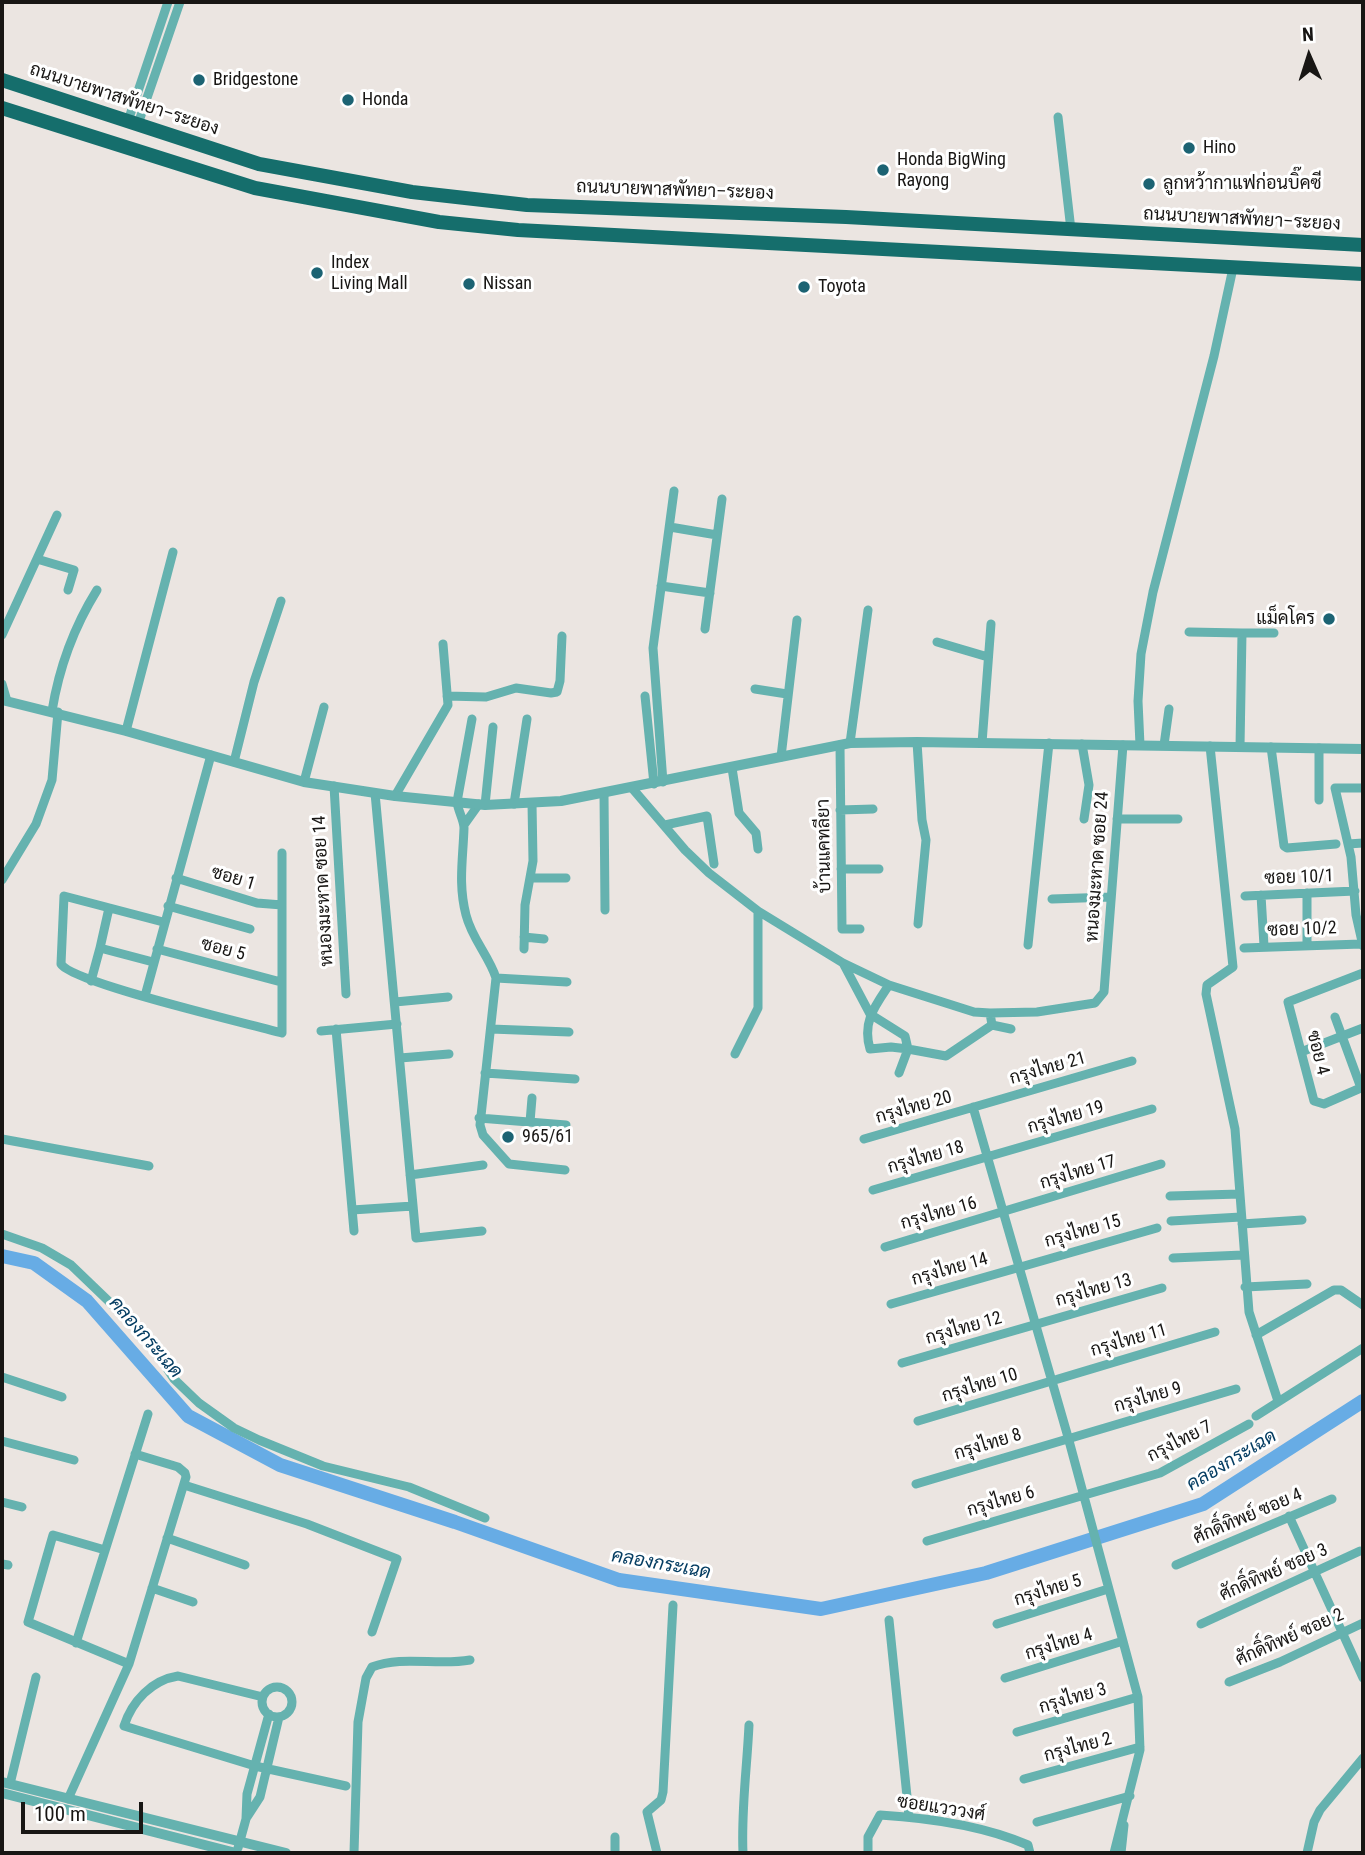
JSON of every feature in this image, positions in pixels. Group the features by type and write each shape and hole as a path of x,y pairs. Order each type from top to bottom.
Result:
{"highway":[{"name":"ถนนบายพาสพัทยา–ระยอง","path":"2,79 259,164 411,192 527,205 836,217 1363,245"},
{"path":"2,108 255,188 439,222 518,230 1363,274"}],"street":[{"path":"133,123 168,2"},
{"path":"133,123 180,2"},
{"path":"1058,117 1072,230"},
{"path":"1140,745 1138,701 1142,654 1153,592 1233,268"},
{"path":"659,783 653,656 674,491"},
{"path":"705,629 722,499"},
{"path":"2,635 57,515"},
{"path":"670,527 717,535"},
{"path":"126,731 173,552"},
{"path":"37,559 74,570 68,590"},
{"path":"662,586 710,593"},
{"path":"2,880 36,824 52,780 55,694 78,621 97,590"},
{"path":"234,762 254,682 281,601"},
{"name":"บ้านแคทลียา","path":"860,929 842,929 840,810 845,744 868,610"},
{"path":"781,757 797,620"},
{"path":"982,743 991,624"},
{"path":"1189,632 1274,634"},
{"path":"1240,747 1242,633"},
{"path":"447,696 486,697 516,688 558,692 562,636"},
{"path":"937,642 988,657"},
{"path":"395,796 449,702 443,644"},
{"path":"2,684 5,700 126,731 304,782 395,796 482,805 561,801 845,744 1049,743 1363,749"},
{"path":"755,689 787,694"},
{"path":"645,696 659,783"},
{"path":"304,782 324,707"},
{"path":"1164,745 1169,709"},
{"path":"472,719 457,802 464,825 460,868 466,916 476,943 492,965 496,978 479,1118 483,1135 509,1164 565,1170"},
{"path":"514,804 527,719"},
{"path":"464,825 482,805 493,727"},
{"path":"917,742 922,820 926,840 918,924"},
{"path":"1028,945 1049,743"},
{"path":"1082,744 1089,785 1084,819"},
{"name":"หนองมะหาด ซอย 24","path":"990,1013 1037,1012 1094,1003 1104,992 1123,744"},
{"path":"1210,746 1233,967 1207,985 1206,994 1234,1129 1249,1312 1278,1401"},
{"path":"1271,747 1284,846 1287,848 1336,844"},
{"path":"1319,748 1319,800"},
{"path":"145,996 163,922 211,755"},
{"path":"732,768 739,813 756,833 758,849"},
{"name":"หนองมะหาด ซอย 14","path":"334,786 346,994"},
{"path":"632,788 685,850 709,873 758,911 843,963 889,985 974,1012 990,1013 992,1025"},
{"path":"1362,945 1360,914 1348,844 1335,788 1363,788"},
{"path":"375,793 416,1238 482,1231"},
{"path":"604,793 605,910"},
{"path":"524,949 525,905 533,861 532,803"},
{"path":"840,810 873,808"},
{"path":"665,825 707,816 713,864"},
{"path":"1117,819 1178,819"},
{"path":"1348,844 1363,843"},
{"path":"163,922 64,896 61,964 64,969 91,981 282,1033 282,853"},
{"path":"841,869 879,869"},
{"path":"530,878 566,877"},
{"name":"ซอย 1","path":"176,878 257,903 282,905"},
{"name":"ซอย 10/1","path":"1245,896 1355,891"},
{"path":"1307,893 1307,945"},
{"path":"1261,895 1264,946"},
{"path":"1052,899 1111,897"},
{"path":"168,906 250,929"},
{"path":"91,981 109,908"},
{"path":"735,1054 758,1008 758,911"},
{"path":"524,937 544,939"},
{"name":"ซอย 10/2","path":"1244,948 1362,945"},
{"path":"100,948 153,962"},
{"name":"ซอย 5","path":"157,949 281,982"},
{"path":"843,963 870,1014 905,1036 908,1049 899,1073"},
{"name":"ซอย 4","path":"1362,1087 1324,1104 1317,1103 1312,1097 1288,1002 1363,973"},
{"path":"496,978 567,982"},
{"path":"889,985 870,1014 870,1049 891,1047 946,1056 992,1025 1011,1029"},
{"path":"395,1002 448,998"},
{"path":"1335,1017 1340,1037 1362,1087"},
{"path":"321,1031 397,1024"},
{"path":"1301,1052 1363,1028"},
{"path":"337,1029 354,1231"},
{"path":"491,1029 569,1032"},
{"path":"400,1058 449,1054"},
{"name":"กรุงไทย 21","path":"973,1107 1132,1061"},
{"path":"485,1073 575,1079"},
{"path":"530,1122 532,1098"},
{"path":"973,1107 1068,1437 1138,1696 1140,1747 1114,1853"},
{"name":"กรุงไทย 20","path":"863,1139 973,1107"},
{"name":"กรุงไทย 19","path":"988,1157 1152,1109"},
{"path":"479,1118 566,1125"},
{"path":"2,1139 149,1166"},
{"name":"กรุงไทย 18","path":"873,1190 988,1157"},
{"name":"กรุงไทย 17","path":"1003,1212 1161,1164"},
{"path":"410,1175 483,1165"},
{"path":"1170,1196 1240,1194"},
{"path":"352,1210 413,1206"},
{"name":"กรุงไทย 16","path":"885,1247 1003,1212"},
{"path":"1171,1222 1302,1220"},
{"name":"กรุงไทย 15","path":"1019,1266 1157,1228"},
{"path":"2,1234 42,1248 71,1265 147,1338 174,1379 199,1403 234,1428 323,1466 409,1487 485,1518"},
{"path":"1173,1258 1243,1255"},
{"name":"กรุงไทย 14","path":"891,1304 1019,1266"},
{"path":"1245,1287 1307,1284"},
{"name":"กรุงไทย 13","path":"1035,1325 1162,1288"},
{"path":"1256,1335 1334,1290 1340,1290 1363,1305"},
{"name":"กรุงไทย 12","path":"902,1363 1035,1325"},
{"name":"กรุงไทย 11","path":"1052,1381 1215,1332"},
{"path":"1256,1416 1363,1348"},
{"path":"2,1377 62,1397"},
{"name":"กรุงไทย 10","path":"918,1421 1052,1381"},
{"name":"กรุงไทย 9","path":"1068,1437 1236,1389"},
{"path":"76,1643 148,1414"},
{"name":"กรุงไทย 7","path":"1084,1495 1160,1473 1249,1424"},
{"name":"กรุงไทย 8","path":"916,1484 1068,1437"},
{"path":"2,1441 74,1460"},
{"path":"68,1799 129,1664 184,1485 186,1473 182,1469 135,1454"},
{"path":"184,1485 307,1524 397,1559 372,1632"},
{"name":"กรุงไทย 6","path":"927,1541 1084,1495"},
{"name":"ศักดิ์ทิพย์ ซอย 4","path":"1176,1565 1332,1499"},
{"path":"2,1502 22,1507"},
{"path":"1289,1516 1363,1678"},
{"path":"105,1550 53,1535 28,1622 129,1664"},
{"path":"167,1538 245,1565"},
{"name":"ศักดิ์ทิพย์ ซอย 3","path":"1201,1624 1360,1551"},
{"path":"152,1588 193,1602"},
{"name":"กรุงไทย 5","path":"997,1623 1108,1589"},
{"path":"656,1853 647,1812 661,1800 663,1793 673,1605"},
{"path":"889,1620 909,1816"},
{"name":"ศักดิ์ทิพย์ ซอย 2","path":"1229,1682 1280,1662 1363,1623"},
{"name":"กรุงไทย 4","path":"1005,1678 1123,1642"},
{"path":"354,1853 358,1722 366,1678 372,1667 387,1661 449,1664 470,1660"},
{"path":"263,1697 178,1676 164,1678 150,1686 128,1715 124,1726 255,1766 346,1786"},
{"path":"4,1787 36,1677"},
{"path":"4,1787 236,1853 246,1819 247,1794 268,1714 262,1703 263,1697 273,1687 288,1690 292,1705 285,1715 279,1717 268,1714"},
{"name":"กรุงไทย 3","path":"1017,1732 1138,1696"},
{"path":"246,1819 260,1797 279,1717"},
{"path":"743,1853 742,1809 749,1725"},
{"name":"กรุงไทย 2","path":"1024,1779 1140,1747"},
{"path":"1307,1853 1314,1822 1320,1810 1363,1758"},
{"path":"4,1787 68,1799 286,1853"},
{"path":"1037,1822 1130,1796"},
{"path":"1121,1853 1125,1812"},
{"name":"ซอยแวววงศ์","path":"868,1853 868,1837 880,1815 909,1816 1009,1837 1028,1845 1030,1853"},
{"path":"615,1837 615,1853"}],"waterway":[{"name":"คลองกระเฉด","path":"2,1256 34,1263 87,1301 188,1416 280,1465 455,1522 619,1580 821,1609 986,1573 1203,1504 1363,1401"}],"place":[{"name":"Bridgestone","path":"199,80"},
{"name":"Honda","path":"348,100"},
{"name":"Hino","path":"1189,148"},
{"name":"Honda BigWing Rayong","path":"883,170"},
{"name":"ลูกหว้ากาแฟก่อนบิ๊คซี","path":"1149,184"},
{"name":"Index Living Mall","path":"317,273"},
{"name":"Nissan","path":"469,284"},
{"name":"Toyota","path":"804,287"},
{"name":"แม็คโคร","path":"1329,619"},
{"name":"965/61","path":"508,1137"}]}
